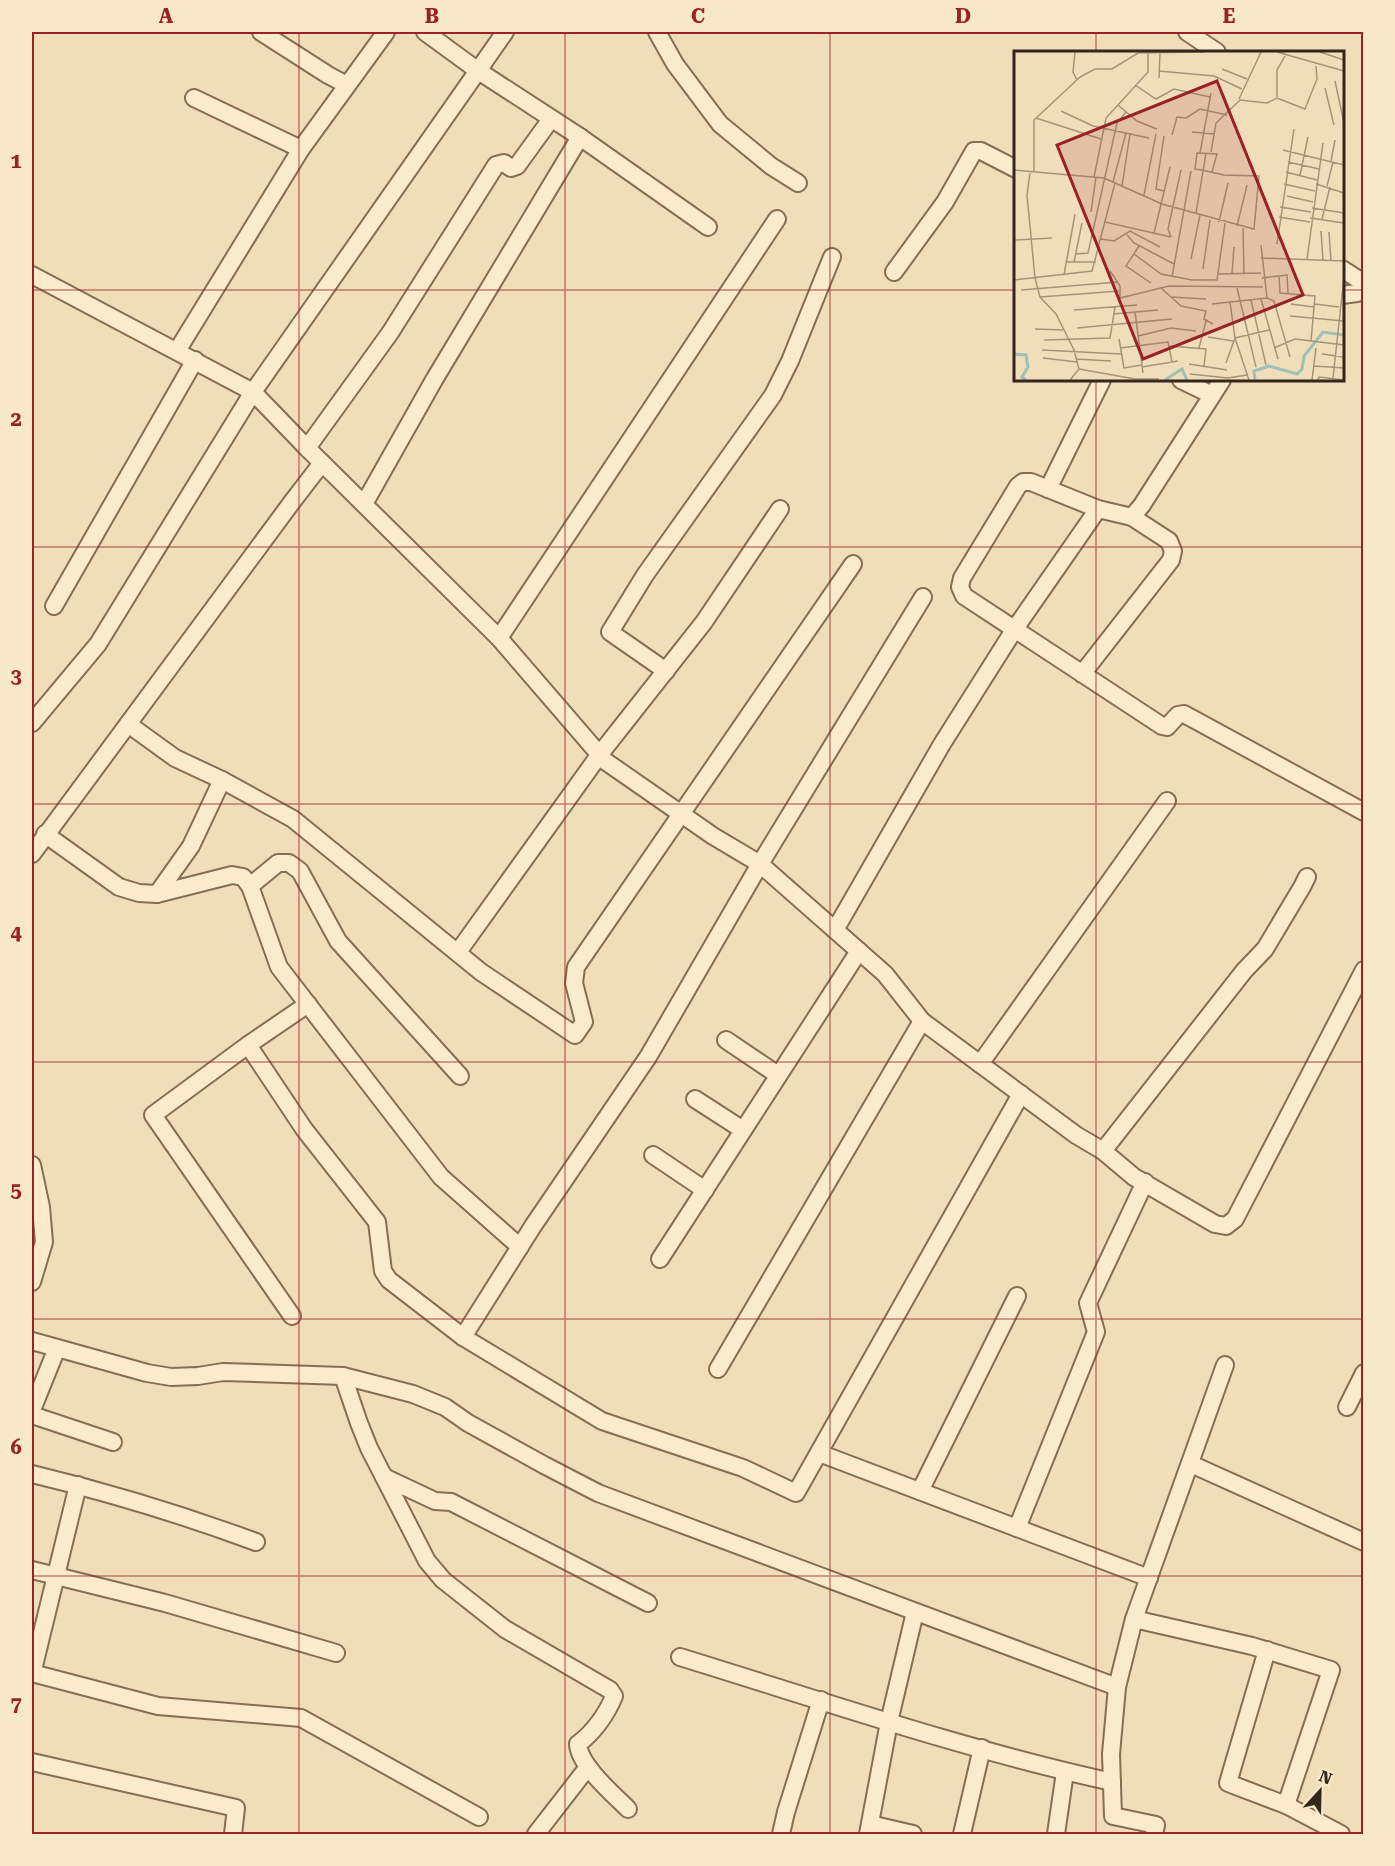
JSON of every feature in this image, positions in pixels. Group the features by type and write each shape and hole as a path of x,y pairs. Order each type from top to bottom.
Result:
{"street":[{"path":"261,32 347,85"},
{"path":"177,351 301,149 386,32"},
{"path":"425,32 708,227"},
{"path":"32,723 98,644 253,392 477,70 506,32"},
{"path":"657,32 675,64 720,124 771,166 798,183"},
{"path":"1187,32 1216,51"},
{"path":"194,98 301,149"},
{"path":"306,448 390,333 496,165 504,163 511,168 517,166 551,119"},
{"path":"364,504 434,380 580,137"},
{"path":"894,273 945,202 974,151 981,150 1014,168"},
{"path":"499,638 777,219"},
{"path":"666,671 610,632 645,575 773,395 790,362 832,257"},
{"path":"1344,270 1364,283"},
{"path":"32,274 253,392 306,448 499,638 605,760 713,836 760,864 885,974 922,1021 1076,1135 1103,1151 1134,1177 1215,1224 1226,1226 1235,1219 1364,970"},
{"path":"1344,295 1356,293 1364,288"},
{"path":"54,606 195,360"},
{"path":"1048,489 1102,381"},
{"path":"1183,381 1212,395"},
{"path":"1132,517 1142,506 1221,381"},
{"path":"32,854 322,463"},
{"path":"1082,674 1171,560 1173,551 1169,541 1132,517 1098,509 1031,482 1023,482 1018,486 962,578 960,587 964,596 1014,630 1162,726 1167,727 1178,715 1184,714 1364,812"},
{"path":"458,952 600,754 704,622 780,509"},
{"path":"834,930 942,744 1014,630 1098,509"},
{"path":"128,724 175,758 222,780 293,819 481,972 575,1035 584,1022 574,983 576,967 853,564"},
{"path":"463,1337 520,1247 648,1057 760,864 923,597"},
{"path":"157,894 191,846 222,780"},
{"path":"980,1064 1167,801"},
{"path":"45,834 119,887 139,893 157,894 232,875 243,877 250,886 279,967 441,1177 520,1247"},
{"path":"250,886 278,863 289,863 300,871 338,941 460,1076"},
{"path":"1103,1151 1244,971 1265,949 1307,877"},
{"path":"660,1259 859,951"},
{"path":"292,1316 153,1115 308,1004"},
{"path":"718,1369 922,1021"},
{"path":"726,1040 778,1075"},
{"path":"248,1045 304,1129 377,1222 384,1271 389,1280 463,1337 602,1421 743,1468 796,1493 1021,1094"},
{"path":"695,1099 743,1130"},
{"path":"653,1155 705,1190"},
{"path":"32,1165 36,1206 44,1242 32,1282"},
{"path":"1017,1528 1096,1332 1088,1303 1145,1182"},
{"path":"920,1491 1017,1296"},
{"path":"32,1341 147,1373 171,1377 223,1372 343,1376 413,1394 445,1407 525,1455 598,1493 1117,1687"},
{"path":"32,1410 57,1348"},
{"path":"1154,1834 1156,1825 1113,1816 1111,1754 1117,1687 1134,1619 1225,1365"},
{"path":"1347,1407 1364,1373"},
{"path":"343,1376 359,1423 384,1477 427,1561 443,1580 505,1629 610,1689 614,1696 610,1706 578,1744 578,1752 588,1767 628,1809"},
{"path":"32,1415 113,1442"},
{"path":"819,1453 1149,1578"},
{"path":"1191,1464 1364,1542"},
{"path":"32,1474 78,1485 214,1526 256,1542"},
{"path":"384,1477 435,1501 451,1502 648,1603"},
{"path":"78,1485 32,1673 158,1706 301,1718 479,1817"},
{"path":"32,1570 165,1603 336,1653"},
{"path":"913,1834 869,1829 889,1722 915,1612"},
{"path":"1134,1619 1267,1650 1331,1670 1286,1805"},
{"path":"1267,1650 1228,1783 1286,1805 1341,1834"},
{"path":"680,1657 889,1722 1065,1772 1112,1782"},
{"path":"782,1834 786,1812 821,1700"},
{"path":"962,1834 981,1748"},
{"path":"32,1762 236,1808 233,1834"},
{"path":"537,1834 588,1767"},
{"path":"1056,1834 1065,1772"}]}
